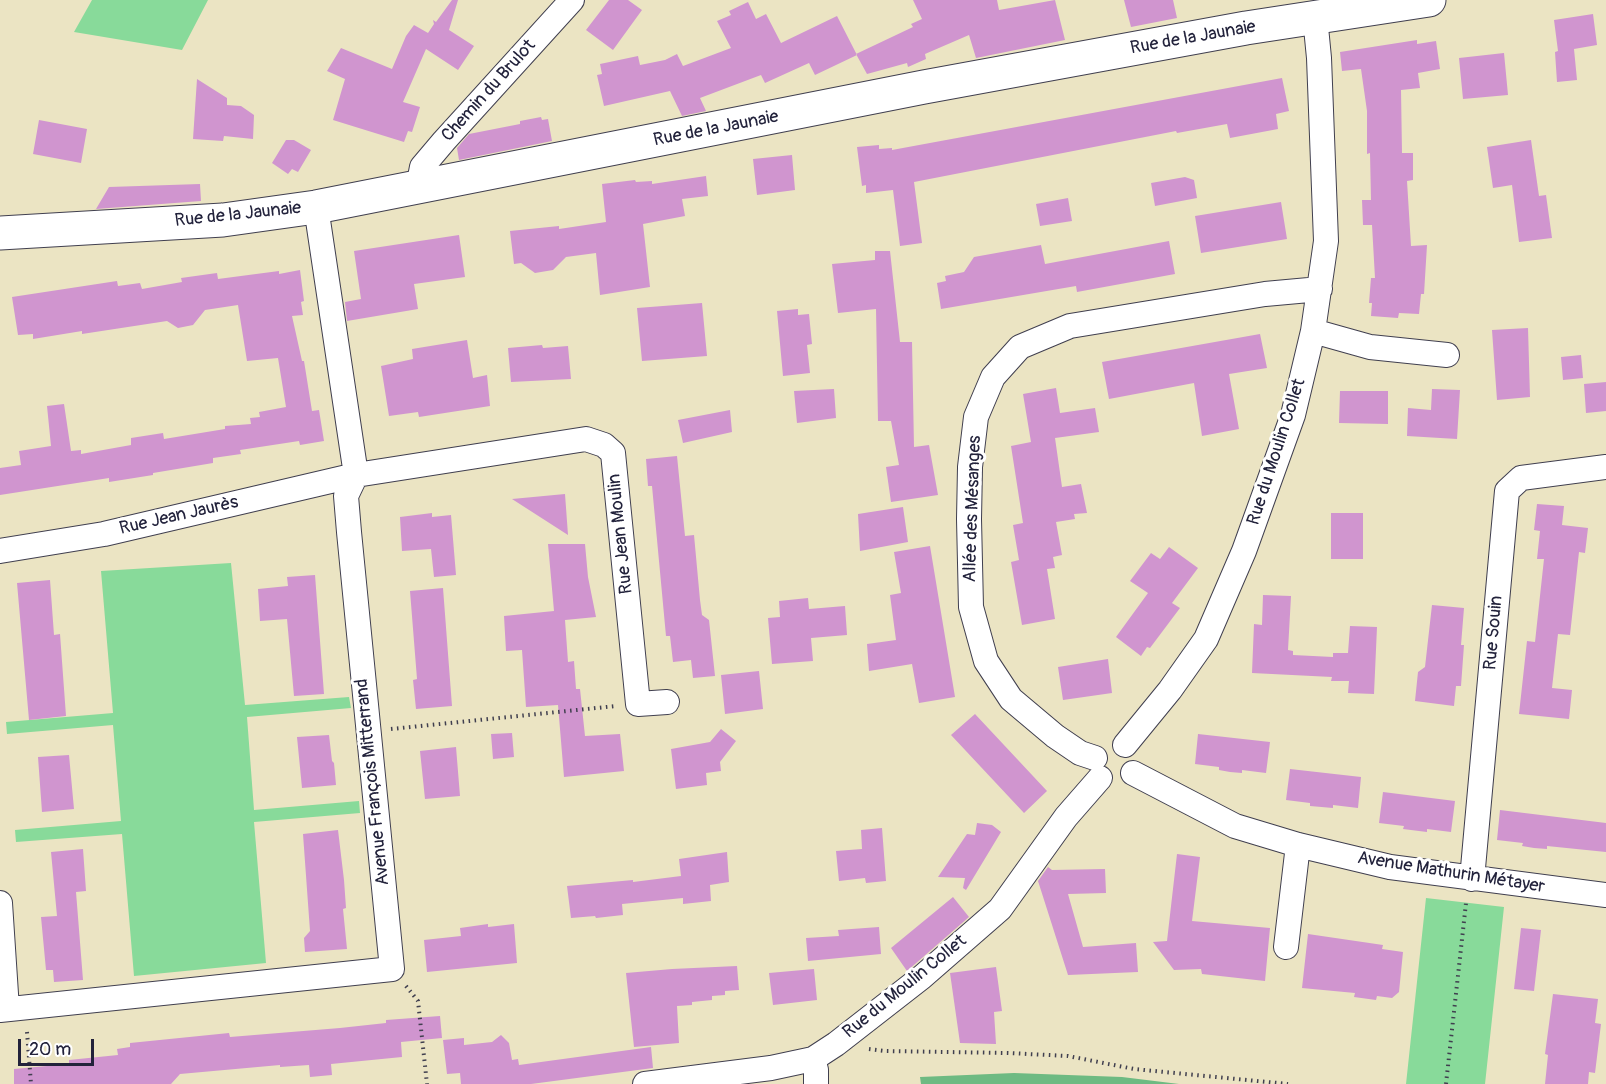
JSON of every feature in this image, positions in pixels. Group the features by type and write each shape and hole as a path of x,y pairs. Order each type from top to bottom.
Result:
{"main road":[{"name":"Rue de la Jaunaie","path":"0,233 223,220 316,207 924,87 1315,17 1429,0"}],"street":[{"name":"Chemin du Brulot","path":"418,188 422,167 572,0"},
{"name":"Rue du Moulin Collet","path":"1125,745 1170,690 1206,639 1244,551 1293,415 1313,331 1326,241 1319,58 1315,17"},
{"name":"Avenue François Mitterrand","path":"316,207 356,475 346,496 392,969"},
{"name":"Allée des Mésanges","path":"1097,768 1011,699 986,661 971,607 970,467 976,417 993,377 1020,347 1070,327 1265,294 1320,289"},
{"path":"1313,331 1370,347 1447,355"},
{"name":"Rue Jean Moulin","path":"356,475 586,439 609,449 613,453 638,704"},
{"name":"Rue Souin","path":"1472,879 1507,491 1521,478 1606,467"},
{"name":"Rue Jean Jaurès","path":"0,551 104,534 356,475"},
{"path":"638,704 667,702"},
{"path":"1107,744 1125,745 1134,755 1133,773 1124,782 1112,784 1097,768 1097,753 1107,744"},
{"name":"Rue du Moulin Collet","path":"645,1084 676,1082 771,1068 813,1059 836,1044 921,977 1000,909 1066,817 1097,768"},
{"name":"Avenue Mathurin Métayer","path":"1133,773 1235,826 1298,845 1390,867 1606,895"},
{"path":"1286,946 1298,845"},
{"path":"0,903 11,1009 392,969"},
{"path":"813,1059 816,1084"}],"path":[{"path":"368,732 638,704"},
{"path":"1446,1084 1466,901 1472,879"},
{"path":"392,969 418,1001 427,1084"},
{"path":"11,1009 31,1084"},
{"path":"836,1044 885,1051 1068,1056 1134,1069 1288,1084"}],"green space":[{"path":"92,0 208,0 182,50 74,32"},
{"path":"231,563 245,705 349,697 351,708 247,717 254,810 359,801 360,813 254,822 266,963 134,976 122,834 16,842 15,830 121,821 113,725 7,734 6,722 113,713 101,571"},
{"path":"1426,898 1504,907 1485,1084 1406,1084"},
{"path":"1014,1073 1122,1077 1179,1084 921,1084 920,1077"}],"building":[{"path":"452,0 458,0 449,30 474,46 458,70 426,49 403,102 420,107 412,132 408,131 404,142 333,120 345,79 327,71 341,48 392,69 406,36 414,25 428,33 434,24 433,20 436,22"},
{"path":"609,0 628,0 642,10 613,50 586,30"},
{"path":"913,0 997,0 999,10 1055,0 1065,40 976,58 969,35 925,54 926,59 908,67 907,63 867,74 856,54 913,27 911,24 922,19"},
{"path":"1124,0 1173,0 1177,18 1131,27"},
{"path":"748,2 756,19 766,14 781,43 837,16 857,55 815,75 809,63 765,83 761,75 700,98 706,111 682,116 670,91 604,106 597,75 602,74 600,64 638,56 640,65 665,60 677,54 683,66 731,48 717,21 731,15 729,11"},
{"path":"1593,14 1597,45 1574,49 1577,80 1557,82 1555,52 1558,51 1554,20"},
{"path":"1417,40 1417,44 1436,41 1440,69 1418,73 1420,88 1401,90 1402,153 1413,153 1413,180 1407,181 1411,246 1427,245 1424,294 1421,294 1419,314 1399,313 1398,318 1371,316 1372,303 1369,303 1371,278 1375,278 1372,225 1363,225 1362,200 1371,200 1370,153 1367,154 1367,111 1361,69 1342,71 1340,52"},
{"path":"1504,53 1508,95 1463,99 1459,58"},
{"path":"1282,78 1289,111 1276,114 1278,129 1230,138 1227,124 1177,133 1176,131 914,182 922,243 900,246 893,190 866,193 866,185 862,186 857,147 879,145 879,149 892,148 892,150"},
{"path":"197,79 227,98 227,105 241,106 254,115 253,139 224,136 223,141 193,139"},
{"path":"541,117 542,120 548,119 552,141 459,160 457,148 469,134 520,124 520,121"},
{"path":"39,120 87,129 81,163 33,154"},
{"path":"286,140 294,140 311,150 298,172 292,169 288,174 272,163"},
{"path":"1531,140 1539,196 1546,195 1552,238 1519,242 1512,185 1493,188 1487,147"},
{"path":"792,155 795,190 757,195 753,159"},
{"path":"706,176 708,196 682,199 685,216 643,224 650,287 600,295 596,253 566,257 553,270 535,273 521,263 514,264 510,231 559,226 559,229 606,222 602,184 635,180 636,182 652,181 652,184"},
{"path":"1185,177 1194,180 1197,198 1155,206 1151,183"},
{"path":"200,184 201,201 96,209 109,187"},
{"path":"1068,198 1072,221 1040,226 1036,204"},
{"path":"1281,202 1287,239 1201,253 1195,216"},
{"path":"459,235 465,277 414,284 418,309 347,321 345,302 361,299 354,251"},
{"path":"1169,241 1175,274 1077,292 1076,286 941,309 937,283 946,281 945,276 964,272 974,257 1041,245 1045,264"},
{"path":"875,251 890,251 900,342 912,342 914,447 929,445 938,495 891,502 886,467 899,465 891,421 878,421 876,309 838,313 832,264 875,260"},
{"path":"300,270 304,301 301,302 303,315 292,316 302,361 304,361 312,411 319,410 324,441 300,445 299,441 240,450 241,454 213,458 213,463 153,473 153,475 109,482 109,478 0,495 0,468 21,465 19,451 51,446 47,406 64,404 71,451 81,450 81,454 131,445 131,438 163,433 164,439 225,429 225,426 251,424 250,418 260,417 259,412 286,407 278,358 247,361 238,305 205,310 193,325 178,328 167,321 33,339 33,334 18,335 12,297 117,281 118,286 140,283 142,289 182,282 181,278 217,273 218,279"},
{"path":"702,303 707,356 642,361 637,308"},
{"path":"798,309 798,315 809,314 812,344 807,345 810,373 783,376 777,311"},
{"path":"1528,328 1530,397 1497,400 1492,330"},
{"path":"1260,334 1267,368 1229,374 1239,429 1202,436 1194,383 1109,399 1102,362"},
{"path":"467,340 473,378 487,375 490,406 419,417 418,412 389,416 381,366 413,359 412,349"},
{"path":"542,345 543,348 568,346 571,379 511,382 508,348"},
{"path":"1581,355 1583,378 1563,380 1561,357"},
{"path":"1606,382 1606,411 1586,413 1584,384"},
{"path":"1056,388 1060,413 1095,408 1099,432 1055,438 1062,487 1081,484 1087,513 1074,514 1075,519 1056,522 1062,555 1053,557 1055,568 1047,569 1055,619 1022,625 1011,562 1019,560 1013,525 1023,523 1011,446 1031,442 1023,394"},
{"path":"834,389 836,418 797,423 794,391"},
{"path":"1432,389 1460,390 1457,439 1407,436 1408,408 1431,410"},
{"path":"1340,391 1388,391 1388,424 1339,423"},
{"path":"730,410 732,432 683,443 678,420"},
{"path":"677,456 685,536 694,535 702,615 709,620 715,676 693,678 691,660 673,662 670,636 666,636 652,486 648,486 646,459"},
{"path":"565,494 568,535 512,499"},
{"path":"1537,504 1564,506 1562,525 1588,528 1585,553 1579,552 1570,635 1558,634 1552,688 1572,690 1569,719 1519,714 1527,641 1535,642 1544,559 1537,559 1540,531 1534,530"},
{"path":"903,507 908,542 860,551 858,514"},
{"path":"432,513 432,517 451,515 456,575 434,577 431,549 402,551 400,517"},
{"path":"1331,513 1363,513 1363,559 1331,559"},
{"path":"548,544 585,544 588,577 596,617 565,620 568,662 574,661 576,689 580,689 585,736 620,734 624,771 564,777 558,705 526,707 522,650 506,651 504,616 554,611"},
{"path":"930,546 955,697 919,703 912,664 869,671 867,644 896,640 890,595 901,593 894,552"},
{"path":"1169,547 1198,568 1172,603 1180,608 1150,648 1147,647 1141,656 1116,637 1148,593 1130,581 1151,553 1160,559"},
{"path":"315,575 324,694 294,696 287,619 260,621 258,589 288,586 287,577"},
{"path":"50,580 54,635 60,634 66,716 29,720 17,583"},
{"path":"443,588 452,706 416,709 413,680 417,679 410,591"},
{"path":"1263,595 1291,596 1288,650 1293,651 1293,655 1333,657 1333,653 1348,653 1350,626 1377,627 1374,694 1348,693 1349,681 1331,681 1332,677 1252,673 1254,624 1262,625"},
{"path":"808,598 809,609 845,606 847,635 811,638 813,661 772,664 768,618 780,617 779,601"},
{"path":"1432,605 1464,608 1461,686 1456,686 1454,706 1415,701 1418,672 1425,667"},
{"path":"1108,659 1112,693 1063,700 1058,667"},
{"path":"759,671 763,709 725,714 721,675"},
{"path":"975,714 1047,791 1024,813 951,735"},
{"path":"721,729 736,741 720,762 721,771 706,773 707,785 676,789 671,749 710,742"},
{"path":"512,733 514,757 493,759 491,734"},
{"path":"1198,734 1270,742 1266,773 1242,770 1242,773 1230,772 1219,770 1219,767 1195,764"},
{"path":"329,735 336,785 302,788 297,737"},
{"path":"456,747 460,796 425,799 420,751"},
{"path":"69,755 74,809 42,812 38,757"},
{"path":"1290,769 1361,777 1358,808 1333,805 1333,808 1310,806 1310,803 1286,800"},
{"path":"1383,792 1455,801 1451,832 1403,829 1404,826 1379,823"},
{"path":"1500,810 1606,823 1606,852 1547,846 1547,849 1534,848 1522,846 1523,843 1497,840"},
{"path":"977,823 992,825 1001,832 966,890 963,888 965,878 938,877 967,834 975,835"},
{"path":"882,828 886,881 866,883 865,878 839,881 836,851 862,849 861,830"},
{"path":"338,830 344,880 346,908 343,909 347,949 305,952 304,938 310,931 303,834"},
{"path":"83,849 86,891 76,892 83,980 54,982 53,970 46,970 41,917 57,916 51,852"},
{"path":"727,852 729,882 710,885 711,901 683,904 683,898 622,904 623,915 571,918 567,886 681,876 679,859"},
{"path":"1177,854 1200,857 1192,921 1270,928 1265,981 1202,974 1201,969 1174,970 1153,942 1167,941"},
{"path":"1048,867 1052,870 1105,869 1106,893 1068,894 1083,947 1136,943 1138,972 1068,975 1038,881"},
{"path":"953,897 969,917 907,971 891,948"},
{"path":"488,924 488,927 514,924 517,963 427,972 424,940 461,936 460,928"},
{"path":"879,927 881,954 808,961 806,938 839,936 838,930"},
{"path":"1521,928 1541,930 1534,991 1514,989"},
{"path":"1308,934 1383,945 1382,949 1403,952 1399,992 1392,998 1377,996 1376,1000 1354,997 1355,993 1302,988"},
{"path":"737,966 739,990 725,991 725,995 712,996 712,1000 677,1006 679,1043 634,1047 626,973"},
{"path":"996,967 1002,1011 994,1012 996,1044 960,1043 950,973"},
{"path":"814,969 817,1000 773,1005 769,973"},
{"path":"1553,994 1598,999 1595,1023 1601,1024 1595,1073 1589,1072 1588,1084 1545,1084 1548,1055 1545,1054"},
{"path":"440,1016 442,1038 401,1042 402,1057 331,1064 332,1075 310,1077 309,1065 280,1067 280,1065 180,1074 171,1084 14,1084 14,1069 69,1064 69,1060 118,1055 117,1049 130,1047 130,1043 229,1033 230,1037 340,1028 386,1023 386,1020"},
{"path":"501,1035 509,1043 512,1060 518,1059 519,1065 651,1047 653,1068 531,1084 461,1084 460,1073 447,1074 443,1040 464,1038 464,1045 492,1042"}]}
